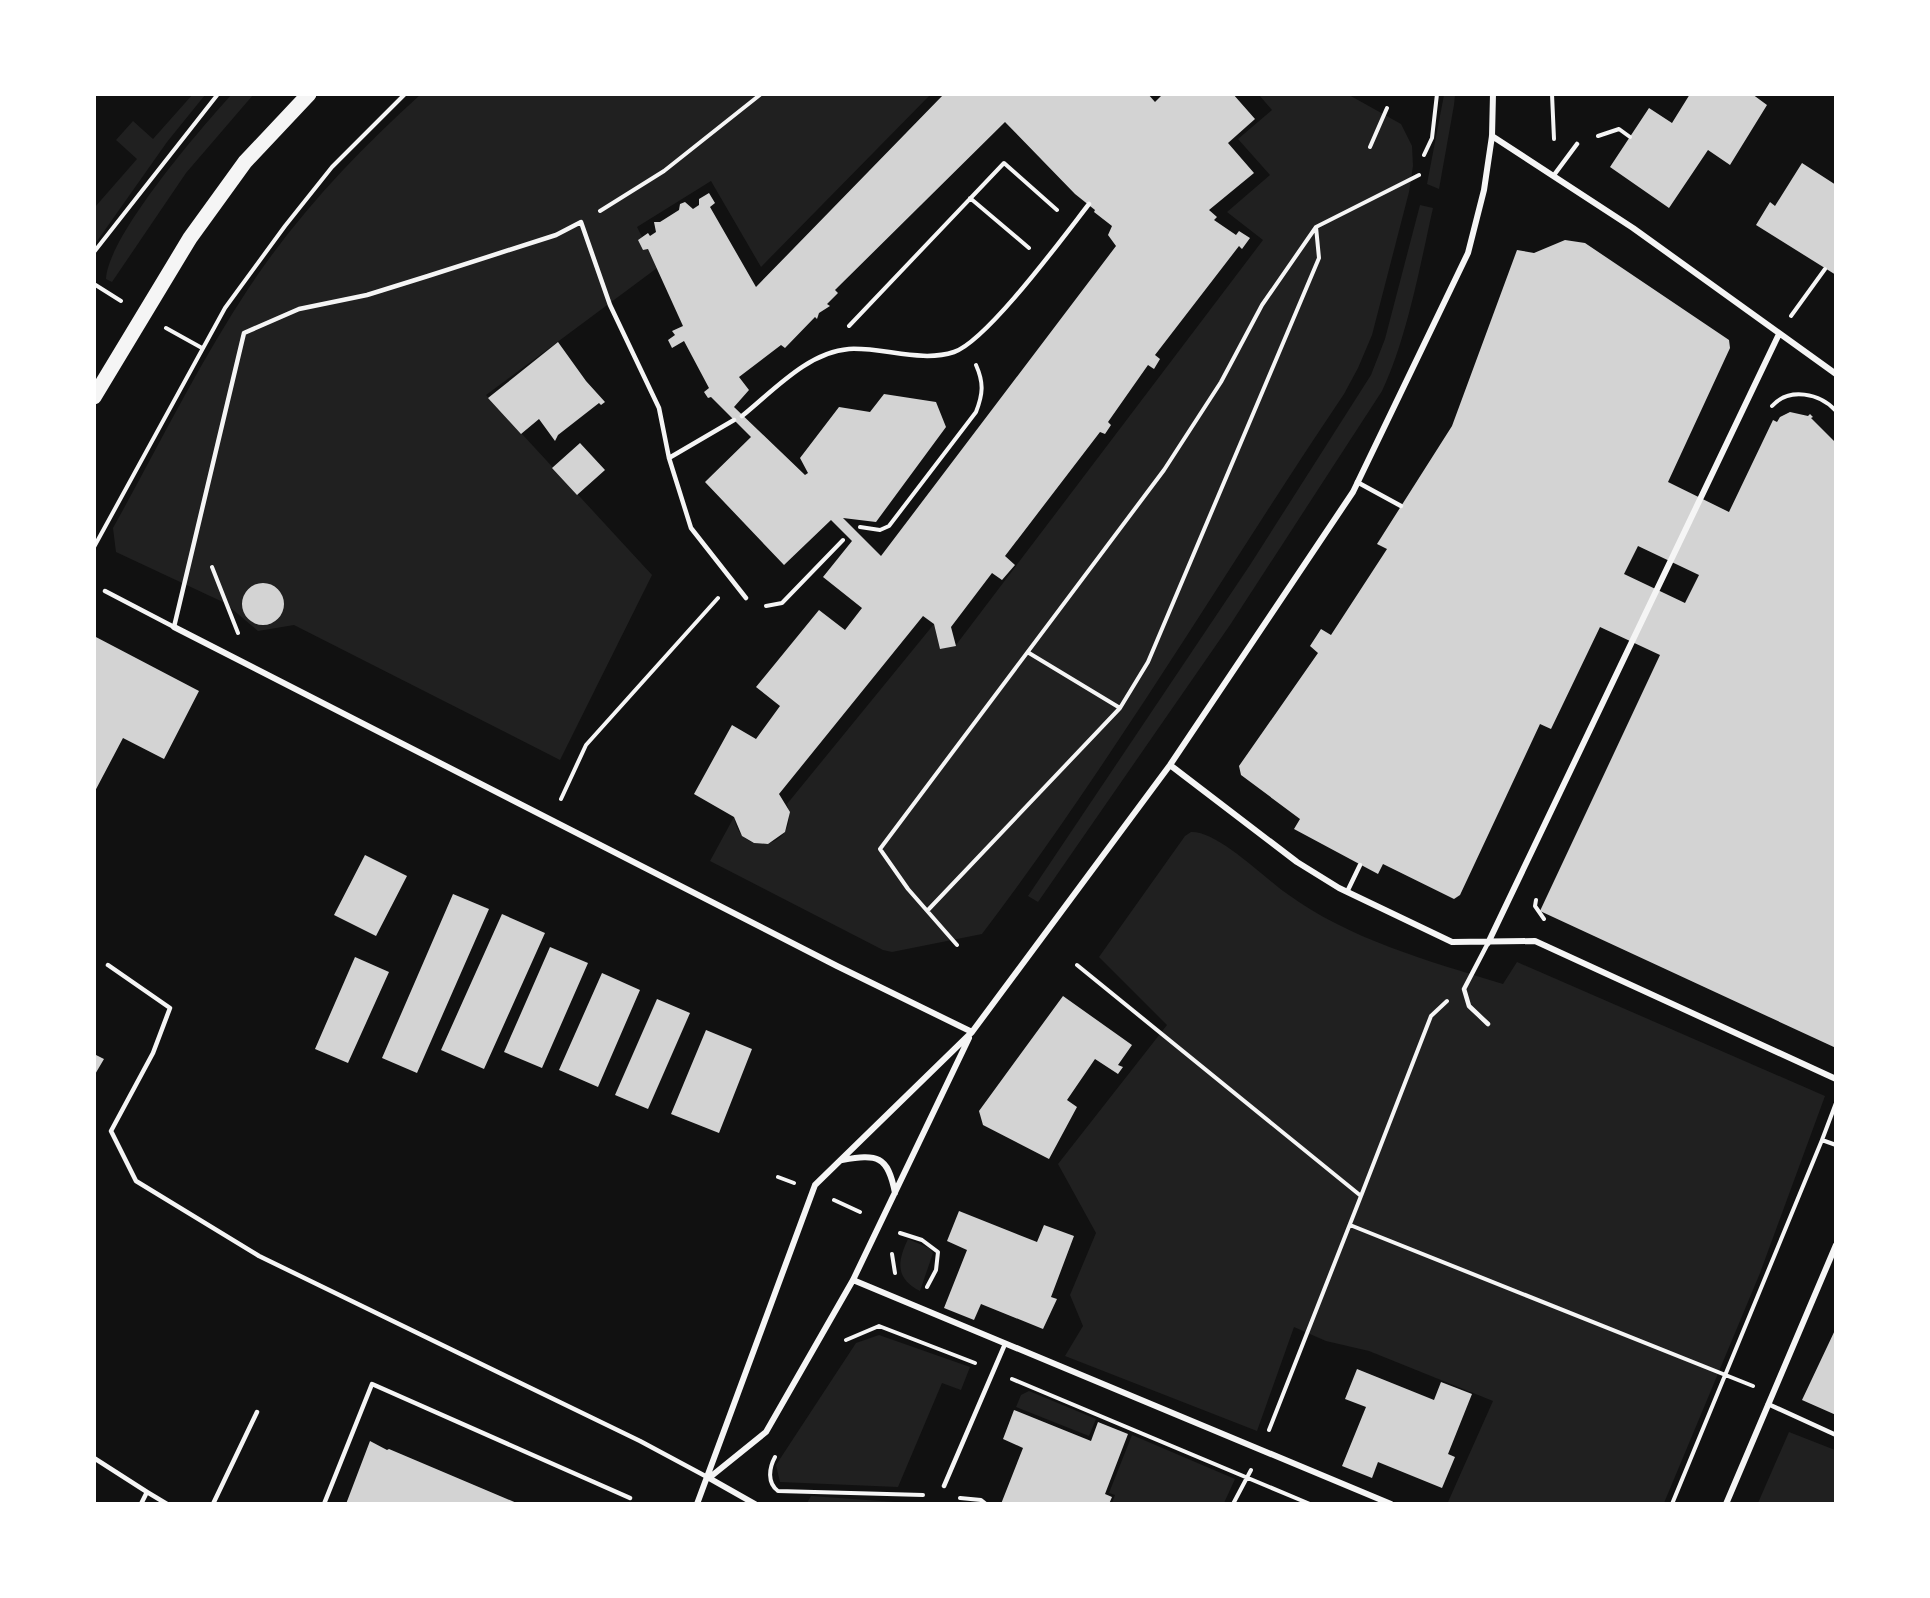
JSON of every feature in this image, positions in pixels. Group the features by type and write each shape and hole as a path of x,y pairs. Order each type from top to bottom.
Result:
{"main road":[{"path":"94,397 190,237 245,162 309,94"}],"street":[{"path":"697,1503 709,1478 815,1185 972,1032 1170,765 1358,482 1468,253 1484,190 1491,136 1493,94"},
{"path":"1491,136 1554,175 1641,234 1836,374"},
{"path":"1488,943 1779,334"},
{"path":"174,627 816,955 972,1032"},
{"path":"1170,765 1297,862 1347,892 1452,942 1535,941 1836,1078"},
{"path":"709,1478 766,1432 853,1280 972,1032"},
{"path":"842,1160 868,1156 881,1159 892,1173 895,1193"},
{"path":"1726,1503 1836,1245"},
{"path":"853,1280 1391,1503"},
{"path":"709,1478 755,1503"}],"lane":[{"path":"1554,175 1577,144"},
{"path":"742,416 826,354 849,349 934,355 954,352 965,346 997,316 1089,204"},
{"path":"105,591 174,627 244,333 299,309 367,294 428,276 556,235 581,222 610,305 659,408 669,459 691,528 746,598"},
{"path":"669,459 734,420"},
{"path":"1358,482 1401,506"},
{"path":"1347,892 1360,865"},
{"path":"1488,943 1464,989 1469,1006 1488,1024"},
{"path":"108,965 170,1008 153,1053 111,1131 136,1181 259,1256 640,1441 709,1478"},
{"path":"944,1486 1005,1344"},
{"path":"324,1503 372,1384 630,1498"},
{"path":"1768,1404 1836,1435"},
{"path":"213,1503 257,1412"},
{"path":"94,1458 167,1503"},
{"path":"141,1503 147,1492"}],"path":[{"path":"94,252 218,94"},
{"path":"94,547 225,308 332,167 405,94"},
{"path":"581,222 664,171 761,94"},
{"path":"1424,155 1432,138 1437,94"},
{"path":"1370,147 1387,108"},
{"path":"1577,144 1619,129 1629,137"},
{"path":"817,359 1004,163 1073,224"},
{"path":"957,945 908,889 880,849 1164,470 1221,382 1268,296 1316,227 1419,175"},
{"path":"970,198 1044,260"},
{"path":"928,910 1120,708 1148,662 1258,400 1293,325 1319,258 1316,227"},
{"path":"1779,334 1826,269"},
{"path":"860,527 880,530 889,525 976,412 983,394 982,378 965,346"},
{"path":"1769,411 1780,399 1798,394 1821,399 1836,411"},
{"path":"198,533 240,639"},
{"path":"746,598 764,606 782,603 843,540"},
{"path":"561,799 586,745 733,581"},
{"path":"1029,652 1120,708"},
{"path":"1537,899 1535,906 1539,914 1548,922"},
{"path":"1077,965 1361,1196"},
{"path":"1234,1502 1261,1451 1431,1016 1464,989"},
{"path":"1672,1503 1836,1103"},
{"path":"1822,1140 1836,1145"},
{"path":"778,1177 930,1244 938,1252 936,1270 905,1336"},
{"path":"1350,1225 1772,1394"},
{"path":"898,1238 901,1232"},
{"path":"892,1251 892,1264 898,1278 906,1290 921,1298"},
{"path":"841,1345 848,1339 879,1326 994,1371 1310,1503"},
{"path":"777,1452 770,1473 772,1485 778,1491 935,1496"},
{"path":"774,1497 778,1491"},
{"path":"958,1498 981,1500 986,1503"}],"shaded area":[{"path":"193,94 205,95 167,142 95,244 95,207 137,159 116,140 133,121 153,139"},
{"path":"232,94 253,95 186,173 112,282 106,279 111,260 138,211 199,132"},
{"path":"420,95 930,95 761,267 711,181 637,227 642,237 638,240 643,250 648,249 657,268 486,395 652,575 560,760 294,625 258,631 225,603 116,552 113,528 196,375 250,286 288,234 329,185"},
{"path":"1259,95 1349,95 1401,124 1412,146 1413,166 1409,192 1372,335 1344,394 1122,735 1030,869 982,934 892,952 883,950 710,861 734,817 739,831 747,840 758,844 778,839 786,830 789,819 787,804 934,624 940,649 956,645 1263,240 1227,212 1270,175 1238,139 1272,110"},
{"path":"1444,95 1455,95 1439,189 1427,184"},
{"path":"1420,205 1433,208 1406,325 1382,391 1230,625 1038,902 1028,896 1250,565 1371,375 1385,339"},
{"path":"1191,832 1214,839 1227,847 1286,893 1336,924 1391,948 1503,984 1517,962 1825,1096 1760,1273 1664,1503 1448,1502 1493,1401 1369,1351 1326,1341 1294,1327 1257,1431 1065,1356 1083,1326 1070,1295 1096,1233 1058,1164 1167,1025 1099,957 1185,836"},
{"path":"908,1239 929,1248 933,1253 920,1291 906,1280 900,1268"},
{"path":"879,1335 970,1367 961,1390 942,1383 898,1487 780,1482 776,1465 856,1343"},
{"path":"1029,1391 1096,1419 1089,1436 1016,1407 1021,1395"},
{"path":"1789,1432 1835,1450 1835,1503 1758,1503"},
{"path":"1132,1435 1235,1479 1224,1503 1112,1503 1115,1495 1109,1493"},
{"path":"811,1496 895,1502 807,1503"}],"building":[{"path":"944,94 1148,94 1155,102 1163,94 1233,94 1255,119 1228,143 1254,173 1209,210 1217,217 1214,220 1236,235 1239,231 1250,238 1242,249 1239,246 1155,355 1160,359 1154,369 1148,365 1108,422 1111,425 1105,434 1100,432 1005,556 1015,565 1002,580 992,573 951,627 956,646 940,649 934,624 923,616 779,794 790,812 785,832 768,844 754,843 742,836 734,817 694,794 732,725 756,739 780,706 756,687 819,610 845,630 862,608 823,577 852,541 831,520 784,565 705,482 751,437 711,397 708,398 704,392 709,388 684,341 672,348 668,340 675,335 672,331 683,326 648,249 643,250 638,240 648,233 650,236 656,232 654,222 660,222 679,210 680,204 685,202 693,209 699,205 699,199 709,193 715,203 710,207 756,287","holes":["1005,122 1075,194 1112,226 1108,235 1116,246 881,556 843,518 876,522 946,427 936,402 884,394 870,412 839,407 800,458 808,473 805,475 734,407 749,390 739,377 781,345 785,348 815,317 817,319 819,313 830,306 827,304 838,293 835,290"]},
{"path":"1690,94 1752,94 1767,105 1730,165 1708,150 1669,208 1610,167 1649,108 1672,123"},
{"path":"1802,163 1836,185 1836,275 1756,225 1770,202 1775,206"},
{"path":"1565,240 1585,243 1729,340 1730,348 1668,482 1729,512 1773,420 1777,422 1780,417 1790,412 1808,416 1810,414 1813,417 1811,418 1836,443 1836,1048 1540,911 1660,655 1600,627 1551,729 1540,724 1460,895 1454,899 1383,864 1378,874 1294,829 1300,819 1241,775 1239,766 1318,653 1310,646 1321,629 1331,635 1387,549 1377,544 1452,426 1517,250 1534,253","holes":["1638,546 1699,575 1685,603 1624,574"]},
{"path":"558,342 586,381 605,402 601,405 599,403 558,435 555,441 539,419 521,434 488,398"},
{"path":"580,443 605,470 577,495 552,468"},
{"path":"263,583 278,589 284,604 278,619 263,625 248,619 242,604 248,589"},
{"path":"94,636 199,691 164,759 123,738 94,793"},
{"path":"365,855 407,876 376,936 334,915"},
{"path":"453,894 489,909 417,1073 382,1058"},
{"path":"502,914 545,933 484,1069 441,1050"},
{"path":"550,947 588,963 542,1068 504,1052"},
{"path":"355,957 389,972 348,1063 315,1049"},
{"path":"602,973 640,990 598,1087 559,1070"},
{"path":"1063,996 1132,1045 1118,1065 1123,1067 1118,1074 1095,1059 1067,1100 1077,1107 1049,1159 983,1125 979,1111"},
{"path":"657,999 690,1013 648,1109 615,1095"},
{"path":"706,1030 752,1049 719,1133 671,1114"},
{"path":"94,1054 104,1059 94,1076"},
{"path":"959,1211 1037,1242 1044,1225 1074,1236 1051,1297 1057,1299 1043,1329 981,1304 974,1320 944,1308 967,1250 947,1241"},
{"path":"1836,1328 1836,1415 1802,1400"},
{"path":"1357,1369 1434,1400 1441,1382 1472,1394 1448,1454 1455,1457 1442,1488 1378,1462 1372,1478 1342,1466 1366,1407 1345,1399"},
{"path":"1014,1410 1091,1441 1098,1422 1128,1434 1105,1494 1112,1497 1109,1504 1001,1504 1023,1448 1003,1439"},
{"path":"370,1441 387,1450 519,1504 346,1504"}]}
